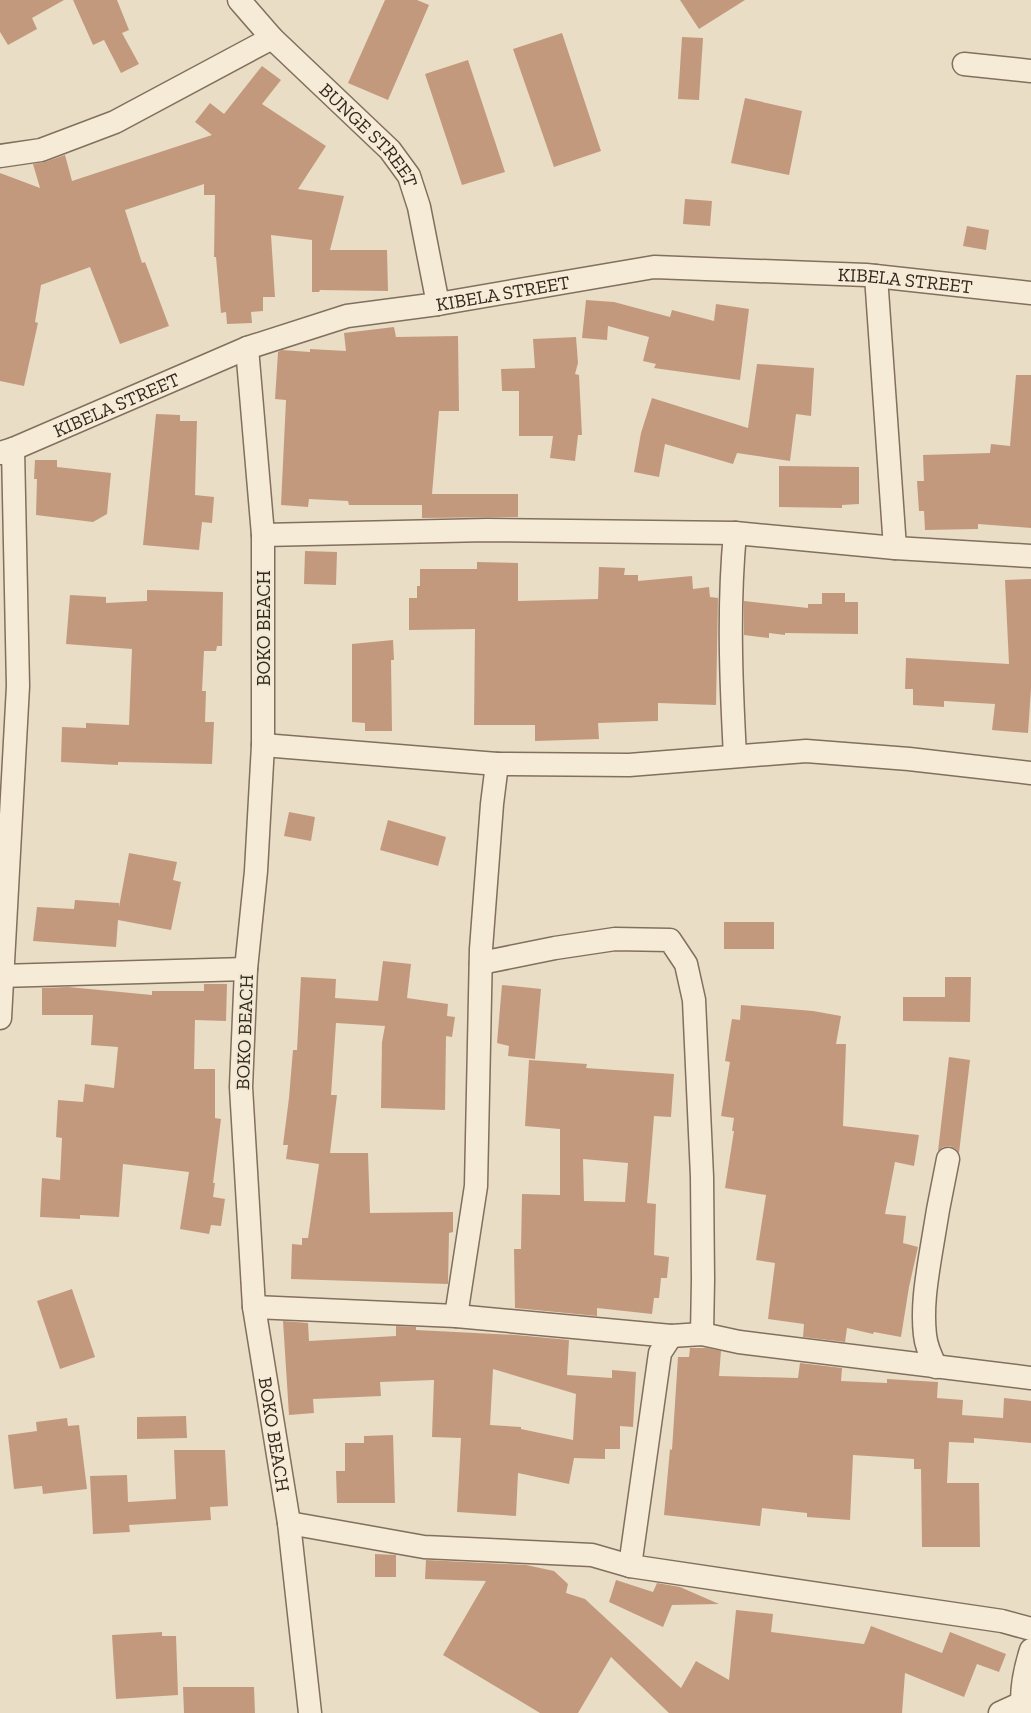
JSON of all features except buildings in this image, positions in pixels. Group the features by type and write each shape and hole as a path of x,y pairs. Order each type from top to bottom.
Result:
{"street":[{"name":"BUNGE STREET","path":"239,0 272,38 390,150 409,176 419,207 438,304"},
{"path":"0,156 41,150 115,122 272,38"},
{"path":"964,64 1031,71"},
{"name":"KIBELA STREET","path":"6,451 247,348 348,316 438,304 654,267 876,276 1031,293"},
{"path":"876,276 895,548"},
{"name":"BOKO BEACH","path":"247,348 263,535 263,745 256,871 246,969 241,1087 254,1307 289,1523 310,1713"},
{"path":"0,1018 9,686 6,451"},
{"path":"263,535 487,530 735,533 895,548 1031,556"},
{"path":"735,533 730,624 735,756"},
{"path":"263,745 497,764 629,765 806,752 909,759 1031,773"},
{"path":"456,1316 476,1186 481,963 492,804 497,764"},
{"path":"481,963 555,948 615,939 670,940 686,964 694,1000 700,1101 704,1280 702,1334"},
{"path":"1,976 246,969"},
{"path":"936,1367 929,1352 925,1335 924,1313 933,1239 948,1159"},
{"path":"254,1307 456,1316 671,1336 702,1334 739,1342 1031,1378"},
{"path":"630,1566 660,1353 671,1336"},
{"path":"289,1523 424,1547 592,1555 630,1566 1002,1621 1031,1629"},
{"path":"1000,1713 1023,1708 1027,1662 1031,1650"}]}
